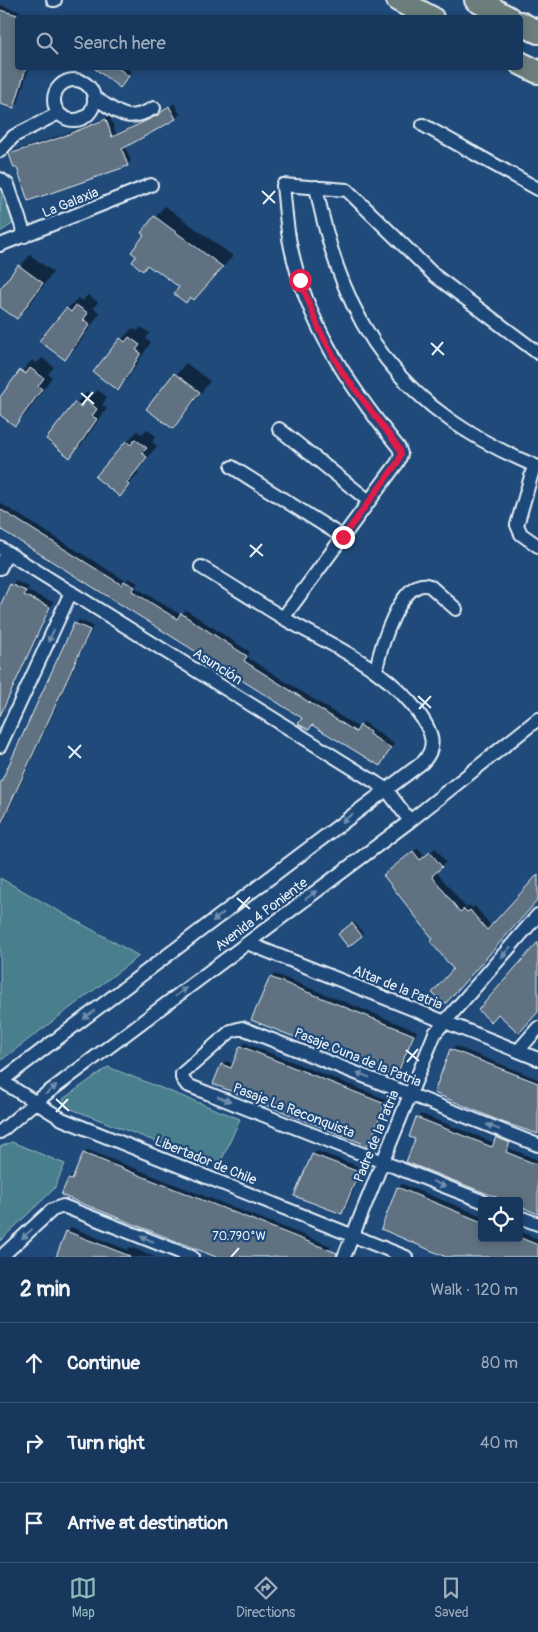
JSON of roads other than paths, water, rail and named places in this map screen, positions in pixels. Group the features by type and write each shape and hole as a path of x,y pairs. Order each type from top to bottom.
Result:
{"highway":[{"path":"398,0 426,15"},
{"path":"476,0 504,15"},
{"path":"523,24 538,32"},
{"path":"523,64 538,72"}],"street":[{"path":"95,98 91,112 80,120 69,120 58,114 54,102 54,95 60,85 66,81 83,81 89,85 95,98 126,116 139,117 154,108"},
{"path":"0,151 14,136 58,114"},
{"path":"424,125 538,189"},
{"path":"0,179 8,185 25,236"},
{"name":"La Galaxia","path":"0,246 151,185"},
{"path":"283,618 370,501 398,462 401,454 399,448 342,372 319,329 300,280 289,238 283,185 347,190 434,275 538,353"},
{"path":"316,187 328,237 345,289 367,332 391,368 424,401 459,426 498,450 536,467 517,525 521,534 538,546"},
{"path":"279,429 370,501"},
{"path":"232,467 343,537"},
{"path":"0,568 4,550"},
{"name":"Asunción","path":"4,550 386,789 410,820"},
{"path":"201,567 283,618 376,670 384,635 391,620 406,597 418,587 430,586 456,609"},
{"path":"0,746 71,592"},
{"name":"Avenida 4 Poniente","path":"0,1081 423,762 432,748 430,730 408,697 376,670"},
{"name":"Avenida 4 Poniente","path":"0,1132 34,1103 410,820 538,719"},
{"name":"Padre de la Patria","path":"344,1257 431,1040 443,1022 538,915"},
{"name":"Altar de la Patria","path":"247,943 538,1059"},
{"name":"Pasaje Cuna de la Patria","path":"182,1078 184,1070 231,1031 242,1028 538,1145"},
{"path":"518,1051 538,1028"},
{"name":"Pasaje La Reconquista","path":"182,1078 187,1085 478,1199"},
{"name":"Libertador de Chile","path":"0,1081 62,1119 406,1257"},
{"path":"2,1257 52,1210 63,1206 192,1257"},
{"path":"523,1218 538,1224"}]}
